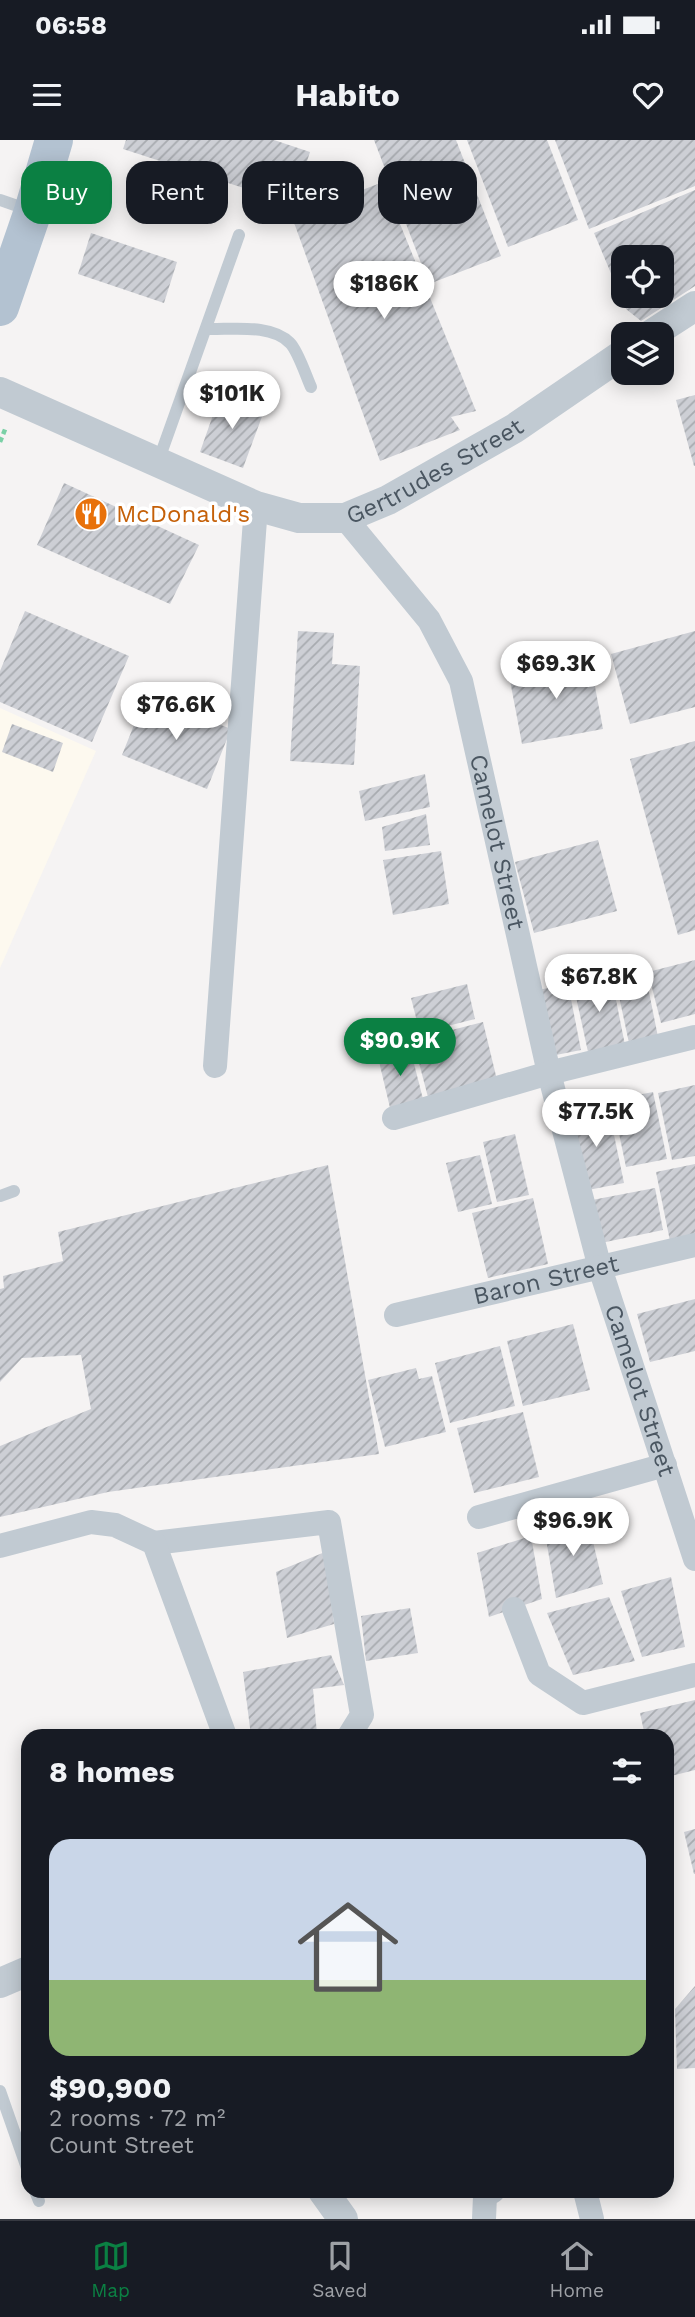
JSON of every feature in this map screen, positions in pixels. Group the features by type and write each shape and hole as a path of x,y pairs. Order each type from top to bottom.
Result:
{"main road":[{"path":"0,307 17,206 54,140"}],"street":[{"path":"670,322 695,306"},
{"name":"Gertrudes Street","path":"0,391 256,506 299,518 345,518 388,500 515,428 611,362"},
{"path":"215,1066 256,506"},
{"name":"Camelot Street","path":"345,518 429,620 461,681 549,1073 600,1268 695,1559"},
{"path":"394,1118 549,1073 695,1037"},
{"name":"Baron Street","path":"396,1315 695,1244"},
{"path":"479,1517 665,1465"},
{"path":"0,1546 91,1522 115,1525 154,1543 329,1522 362,1715 353,1729"},
{"path":"154,1543 222,1729"},
{"path":"514,1609 539,1674 583,1703 695,1675"},
{"path":"0,1983 21,1975"},
{"path":"328,2198 343,2219"},
{"path":"484,2219 485,2198"},
{"path":"587,2198 592,2219"}],"lane":[{"path":"158,462 239,235"},
{"path":"206,329 261,330 279,335 291,344 311,387"},
{"path":"0,1196 14,1191"},
{"path":"0,2091 21,2151"}],"shaded area":[{"path":"0,708 96,751 0,968"}],"building":[{"path":"126,140 274,140 310,152 307,161 242,161 242,188 228,183 228,161 160,161 123,149"},
{"path":"374,140 456,140 464,161 382,161"},
{"path":"467,140 547,140 578,220 508,247"},
{"path":"555,140 695,140 695,186 589,229"},
{"path":"378,184 378,224 400,224 476,411 451,417 460,430 380,461 295,224 364,224 364,189"},
{"path":"695,190 695,286 674,300 674,245 611,245 611,273 594,233"},
{"path":"477,194 501,256 429,284 406,224 477,224"},
{"path":"91,233 177,262 164,303 78,274"},
{"path":"626,308 661,308 641,321"},
{"path":"220,395 264,411 243,468 200,452"},
{"path":"695,395 695,466 694,466 676,400"},
{"name":"McDonald's","path":"64,483 199,545 170,604 37,545"},
{"path":"25,611 129,656 92,742 0,702 0,671"},
{"path":"298,631 334,633 332,664 360,666 354,765 290,761"},
{"path":"695,631 695,707 630,724 611,654"},
{"path":"589,655 603,729 522,744 509,675"},
{"path":"146,695 231,729 207,789 122,755"},
{"path":"12,724 63,743 53,772 2,752"},
{"path":"695,741 695,930 678,935 630,759"},
{"path":"425,774 430,807 365,821 359,791"},
{"path":"426,814 430,845 385,851 382,827"},
{"path":"598,840 617,911 534,933 515,862"},
{"path":"441,851 449,904 393,915 383,860"},
{"path":"695,960 695,1014 661,1023 648,972"},
{"path":"644,967 658,1037 629,1043 614,973"},
{"path":"611,975 625,1045 588,1052 573,983"},
{"path":"467,984 475,1019 420,1033 411,998"},
{"path":"568,984 581,1050 551,1056 538,990"},
{"path":"483,1022 498,1084 429,1101 413,1040"},
{"path":"409,1044 424,1103 391,1112 377,1053"},
{"path":"695,1085 695,1156 672,1160 658,1093"},
{"path":"653,1092 667,1159 626,1167 612,1100"},
{"path":"608,1106 624,1183 583,1191 568,1114"},
{"path":"515,1134 529,1195 497,1202 483,1142"},
{"path":"480,1155 492,1204 458,1212 446,1163"},
{"path":"695,1164 695,1241 671,1246 656,1172"},
{"path":"328,1165 379,1454 108,1492 0,1517 0,1446 91,1409 81,1355 22,1358 0,1382 0,1289 4,1288 3,1276 63,1261 58,1232"},
{"path":"655,1188 663,1230 601,1243 592,1200"},
{"path":"533,1198 548,1264 488,1278 472,1213"},
{"path":"695,1299 695,1351 650,1362 637,1314"},
{"path":"573,1324 590,1390 523,1406 507,1341"},
{"path":"500,1346 515,1406 450,1423 435,1363"},
{"path":"416,1368 419,1379 432,1376 446,1432 385,1447 368,1380"},
{"path":"523,1412 539,1477 474,1493 457,1428"},
{"path":"587,1516 603,1584 556,1598 545,1533"},
{"path":"531,1536 542,1599 489,1617 477,1553"},
{"path":"325,1552 334,1624 287,1638 276,1572"},
{"path":"671,1577 685,1647 642,1657 621,1591"},
{"path":"609,1597 635,1661 573,1675 547,1613"},
{"path":"410,1608 418,1653 366,1661 361,1616"},
{"path":"331,1655 344,1685 313,1689 317,1729 250,1729 243,1672"},
{"path":"695,1700 695,1770 674,1775 674,1729 643,1729 640,1713"},
{"path":"695,1829 695,1874 694,1874 684,1832"},
{"path":"695,1986 695,2068 677,2069 675,2009"}],"place":[{"name":"McDonald's","path":"91,514"}]}
